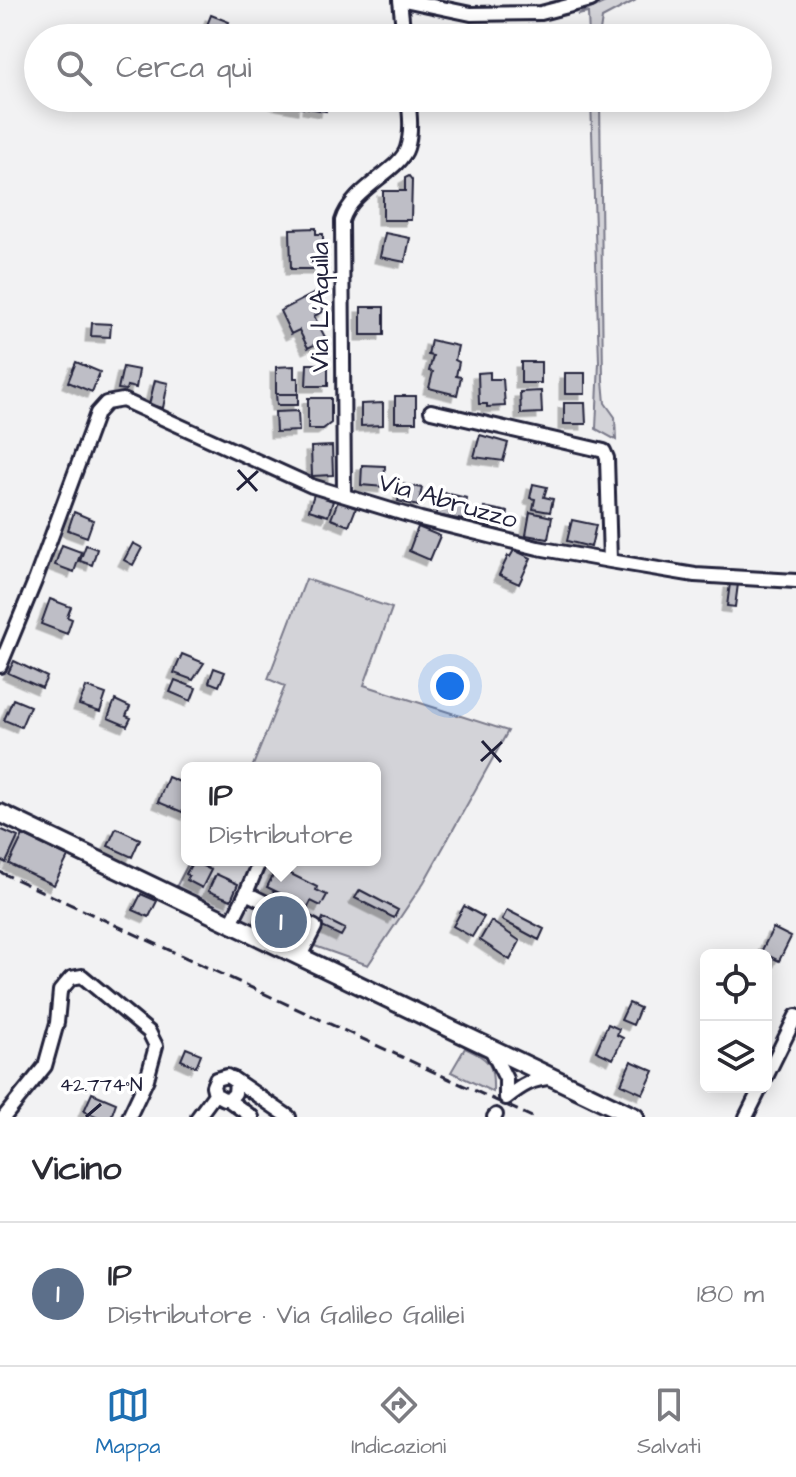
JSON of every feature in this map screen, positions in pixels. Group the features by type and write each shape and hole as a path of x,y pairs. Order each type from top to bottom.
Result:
{"main road":[{"path":"0,813 635,1117"}],"street":[{"path":"403,24 402,0 471,14 541,13 591,0"},
{"name":"Via L'Aquila","path":"344,494 342,221 346,208 407,151 409,112"},
{"name":"Via Abruzzo","path":"0,666 97,413 106,403 123,400 312,486 436,523 538,548 695,575 796,581"},
{"path":"431,411 604,451 607,458 610,561"},
{"path":"231,923 257,866"},
{"path":"246,893 315,927 300,956"},
{"path":"4,1117 45,1066 57,1023 60,991 71,978 82,976 149,1032 156,1046 147,1079 129,1117"},
{"path":"772,1065 796,1016"},
{"path":"490,1046 506,1079 506,1098 521,1086 539,1078 559,1078"},
{"path":"506,1079 525,1064"},
{"path":"521,1086 525,1064"},
{"path":"252,1117 221,1096 213,1086 216,1079 223,1076 232,1078 289,1117"},
{"path":"198,1117 221,1096 233,1096 237,1089 232,1078"},
{"path":"746,1117 758,1093"}],"shaded area":[{"path":"610,0 636,0 602,18 601,24 588,24 588,13 577,15"},
{"path":"591,112 600,112 603,380 605,403 615,417 616,440 596,429 599,362"},
{"path":"306,579 392,608 364,685 508,731 424,882 368,965 172,895 187,866 381,866 381,762 254,762 285,686 268,679"},
{"path":"465,1048 489,1064 493,1075 493,1092 451,1072"}],"building":[{"path":"211,15 229,22 228,24 207,24"},
{"path":"409,176 412,180 411,220 383,220 383,191 405,191 405,178"},
{"path":"316,228 316,234 323,234 323,244 319,244 319,269 291,269 290,229"},
{"path":"385,233 410,238 405,262 380,257"},
{"path":"315,293 324,311 314,316 326,339 308,348 299,330 291,334 280,311"},
{"path":"361,307 384,307 384,335 361,335"},
{"path":"92,323 111,324 110,337 91,336"},
{"path":"431,340 458,346 456,376 461,377 457,395 429,388 433,372 429,371 433,356 428,355"},
{"path":"76,362 100,372 92,392 68,382"},
{"path":"521,362 541,362 541,383 521,383"},
{"path":"307,364 328,364 328,386 306,386"},
{"path":"294,366 298,394 276,394 276,367"},
{"path":"123,367 139,370 136,388 127,386 126,390 118,389"},
{"path":"490,372 490,379 503,379 505,406 479,404 478,373"},
{"path":"565,373 585,373 585,394 565,394"},
{"path":"155,380 168,383 163,408 149,405"},
{"path":"541,391 542,413 521,414 520,392"},
{"path":"276,394 298,394 298,405 277,405"},
{"path":"395,396 416,396 416,422 395,422"},
{"path":"308,398 331,398 331,423 323,429 308,429"},
{"path":"383,403 383,425 361,426 361,404"},
{"path":"564,403 585,403 586,424 564,424"},
{"path":"298,411 299,431 276,432 275,412"},
{"path":"480,435 508,443 503,461 474,457"},
{"path":"332,446 333,475 312,476 311,447"},
{"path":"362,465 385,466 384,487 361,485"},
{"path":"402,484 422,488 418,506 398,501"},
{"path":"533,484 547,487 544,497 553,499 550,512 533,509 535,499 530,498"},
{"path":"440,492 467,498 463,520 436,515"},
{"path":"314,494 333,501 328,516 309,510"},
{"path":"338,501 356,508 349,526 331,519"},
{"path":"484,507 508,512 505,528 481,523"},
{"path":"74,512 93,520 87,537 68,530"},
{"path":"530,512 552,517 548,539 526,535"},
{"path":"572,520 596,525 591,547 567,541"},
{"path":"418,527 440,536 430,560 409,551"},
{"path":"133,543 142,548 133,565 124,560"},
{"path":"62,545 81,552 74,572 55,565"},
{"path":"86,545 97,549 92,565 80,561"},
{"path":"514,550 531,558 519,584 499,575"},
{"path":"730,583 738,584 735,607 727,606"},
{"path":"50,599 71,607 67,617 72,619 67,634 41,624"},
{"path":"182,654 204,663 193,680 174,673"},
{"path":"14,661 47,677 42,688 8,673"},
{"path":"214,668 225,672 219,686 209,682"},
{"path":"175,680 196,688 191,701 170,692"},
{"path":"86,687 106,694 100,712 79,705"},
{"path":"13,699 30,706 21,727 4,720"},
{"path":"115,700 130,707 126,716 131,718 127,726 108,718"},
{"path":"168,777 181,782 181,812 158,802"},
{"path":"116,828 140,839 132,857 108,846"},
{"path":"0,829 18,837 6,863 0,860"},
{"path":"23,835 68,857 54,885 9,864"},
{"path":"190,866 203,866 211,870 202,888 187,880 189,876 186,874"},
{"path":"277,867 327,895 321,906 311,901 308,907 267,887"},
{"path":"216,874 238,884 231,900 208,891"},
{"path":"360,890 398,910 394,918 355,898"},
{"path":"274,891 299,903 286,932 258,918"},
{"path":"141,894 157,901 149,917 133,910"},
{"path":"464,906 484,917 472,937 453,926"},
{"path":"507,910 544,929 539,940 502,920"},
{"path":"323,918 345,929 341,936 320,926"},
{"path":"491,921 520,941 510,960 480,940"},
{"path":"773,928 791,937 779,961 772,958 772,949 762,949"},
{"path":"629,1003 640,1008 633,1025 621,1020"},
{"path":"608,1024 619,1029 617,1035 623,1038 613,1059 596,1051"},
{"path":"186,1048 201,1054 196,1067 181,1060"},
{"path":"631,1061 654,1071 643,1094 621,1084"},
{"path":"92,1093 116,1103 111,1117 98,1117 84,1111"}],"railway":[{"path":"0,872 532,1117"}],"place":[{"name":"IP","path":"281,922"}]}
